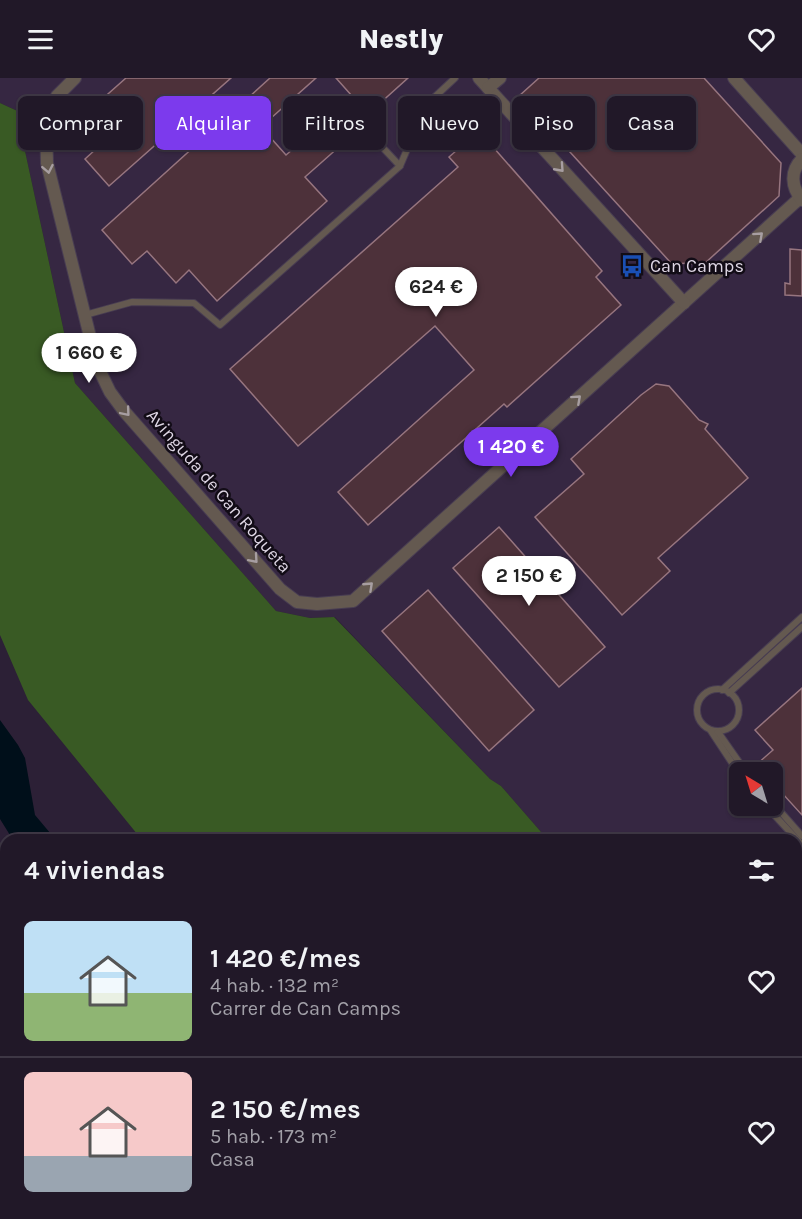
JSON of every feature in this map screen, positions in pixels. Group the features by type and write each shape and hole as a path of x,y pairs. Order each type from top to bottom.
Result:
{"street":[{"name":"Avinguda de Can Roqueta","path":"75,78 57,96 46,124 46,163 97,365 110,392 124,411 280,589 297,602 317,604 353,601 684,303"},
{"path":"479,78 684,303 801,199 795,191 793,181 794,172 802,157 734,78"},
{"path":"488,88 500,78"}],"lane":[{"path":"85,315 132,302 194,303 220,325 400,166 426,105 455,78"},
{"path":"385,150 400,166"},
{"path":"722,690 802,617"},
{"path":"729,693 802,627"},
{"path":"715,731 731,727 738,715 736,701 729,693 722,690 712,690 705,694 697,705 697,711 701,723 715,731 738,762"},
{"path":"715,731 733,762"},
{"path":"783,814 800,834"},
{"path":"775,816 792,834"}],"shaded area":[{"path":"0,78 802,78 802,834 543,834 501,786 490,779 335,617 310,618 276,611 75,383 25,151 143,150 143,96 18,96 18,111 0,103"}],"green space":[{"path":"0,103 18,111 18,150 25,150 75,383 276,611 310,618 334,617 490,779 501,786 543,834 137,834 28,700 0,635"}],"water":[{"path":"0,720 25,758 35,815 51,834 9,834 0,819"}],"building":[{"path":"126,78 231,78 211,96 155,96 155,145 109,186 85,159 95,150 143,150 143,96 106,96"},
{"path":"270,78 316,78 296,96 283,96 283,107 271,118 271,96 250,96"},
{"path":"336,78 408,78 386,98 352,96"},
{"path":"539,78 704,78 781,163 779,196 704,264 671,263 568,150 595,150 595,96 519,96"},
{"path":"271,138 286,155 292,150 336,150 305,177 327,201 217,301 189,270 176,283 147,251 132,264 102,230 190,150 271,150"},
{"path":"457,150 496,150 602,271 596,277 621,305 507,407 504,404 368,525 338,492 474,370 435,326 298,446 230,369 458,167 449,157"},
{"path":"790,249 802,250 802,296 785,295 785,283 790,284"},
{"path":"656,384 669,386 699,420 708,424 705,429 748,478 658,558 670,571 622,615 535,517 584,474 571,459"},
{"path":"499,527 605,647 559,687 453,568"},
{"path":"428,590 534,710 489,751 382,631"},
{"path":"802,688 802,815 783,794 783,762 759,762 773,750 755,730"}],"place":[{"name":"Can Camps","path":"632,266"}]}
